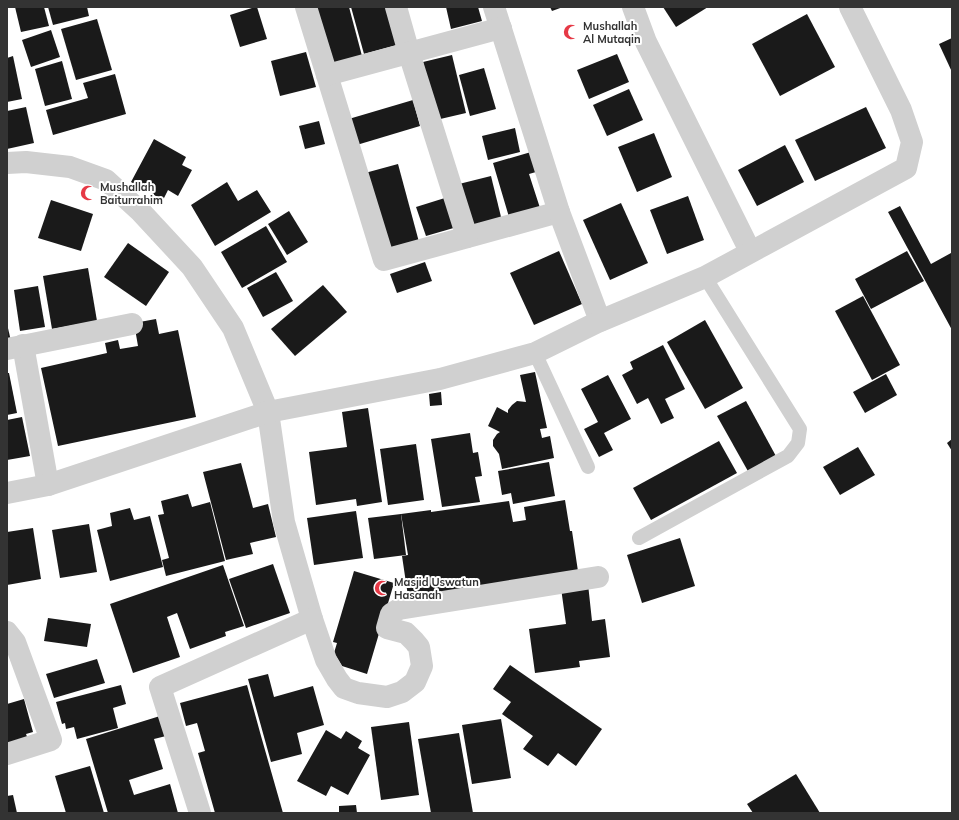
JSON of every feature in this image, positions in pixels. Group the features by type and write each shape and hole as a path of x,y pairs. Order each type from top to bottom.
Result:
{"street":[{"path":"306,7 384,260 559,212"},
{"path":"396,7 467,237"},
{"path":"494,7 559,212 600,321"},
{"path":"633,7 646,42 750,252"},
{"path":"7,492 48,485 268,412 440,379 535,353 600,321 705,277 906,168 912,142 901,110 850,7"},
{"path":"327,75 501,28"},
{"path":"7,162 26,162 70,167 106,180 141,212 192,267 233,328 268,412 284,522 312,620 326,660 344,688 358,693 387,697 402,692 416,682 422,666 418,647 406,633 386,628 391,614 399,609 598,577"},
{"path":"48,485 15,347 132,324"},
{"path":"200,813 160,688 312,620"},
{"path":"7,632 15,642 51,740 7,754"}],"lane":[{"path":"639,538 788,456 798,444 800,429 705,277"},
{"path":"535,353 588,468"}],"building":[{"path":"15,7 44,7 49,26 21,32"},
{"path":"48,7 87,7 89,16 53,25"},
{"path":"257,7 267,39 240,47 230,15"},
{"path":"349,7 362,56 328,65 312,8"},
{"path":"351,7 387,7 397,45 364,54"},
{"path":"446,7 478,7 482,21 451,29"},
{"path":"550,7 563,7 552,11"},
{"path":"663,7 708,7 676,27"},
{"path":"807,14 835,67 780,96 752,44"},
{"path":"97,19 112,70 76,80 61,29"},
{"path":"51,30 60,57 31,67 22,40"},
{"path":"952,38 952,72 939,44"},
{"path":"306,52 316,87 280,96 271,61"},
{"path":"617,54 629,82 589,99 577,70"},
{"path":"452,55 466,113 436,120 423,62"},
{"path":"13,56 22,99 7,102 7,58"},
{"path":"62,61 72,99 45,106 35,69"},
{"path":"484,68 496,109 470,116 459,75"},
{"path":"115,74 126,114 53,135 46,110 88,98 83,83"},
{"path":"629,89 643,120 607,136 593,105"},
{"path":"413,100 420,126 350,147 342,121"},
{"path":"26,107 34,143 7,149 7,111"},
{"path":"866,107 886,148 815,181 795,140"},
{"path":"319,121 325,144 305,149 299,126"},
{"path":"515,128 520,152 488,160 482,136"},
{"path":"654,133 672,177 637,192 618,147"},
{"path":"154,139 186,157 182,165 192,170 178,196 168,190 163,200 131,182"},
{"path":"785,145 804,182 757,206 738,170"},
{"path":"531,152 536,172 529,174 540,208 509,217 493,163"},
{"path":"398,164 419,242 386,251 365,173"},
{"path":"491,176 502,221 469,229 459,184"},
{"path":"227,182 238,201 257,190 271,212 215,246 191,205"},
{"path":"688,196 704,240 667,254 650,210"},
{"path":"448,197 457,227 426,236 416,207"},
{"path":"51,200 93,214 81,251 38,238"},
{"path":"621,203 648,263 610,280 583,220"},
{"path":"900,206 931,264 951,253 952,330 888,212"},
{"path":"289,211 308,242 287,255 268,224"},
{"path":"266,226 287,262 242,288 221,252"},
{"path":"128,243 169,272 146,306 104,277"},
{"path":"559,251 582,304 534,325 510,273"},
{"path":"907,251 924,281 871,309 855,279"},
{"path":"425,262 432,281 397,293 390,274"},
{"path":"88,268 97,321 52,329 43,276"},
{"path":"276,272 293,301 263,317 247,288"},
{"path":"323,285 347,312 295,356 271,329"},
{"path":"38,286 45,327 20,331 14,290"},
{"path":"863,296 900,365 872,380 835,311"},
{"path":"156,319 159,334 178,330 196,417 58,446 41,368 107,353 105,343 118,340 120,349 138,346 134,323"},
{"path":"705,320 743,388 705,409 667,342"},
{"path":"7,324 11,341 7,342"},
{"path":"663,345 685,389 665,399 674,418 661,424 648,398 637,404 622,375 633,369 630,362"},
{"path":"535,372 547,428 540,429 542,438 550,436 554,458 502,469 499,454 493,446 493,440 500,432 488,426 497,407 508,413 508,410 517,401 526,402 520,375"},
{"path":"7,373 9,373 17,413 7,415"},
{"path":"886,374 897,395 865,413 853,392"},
{"path":"608,375 631,419 604,433 613,450 599,457 584,429 598,422 581,389"},
{"path":"441,392 442,405 430,406 429,394"},
{"path":"746,401 777,458 749,473 717,416"},
{"path":"368,408 382,502 357,506 356,499 316,505 309,452 347,447 342,412"},
{"path":"22,417 30,456 7,460 7,420"},
{"path":"470,433 473,453 478,452 482,476 475,477 480,502 442,507 431,439"},
{"path":"952,439 952,451 947,443"},
{"path":"719,441 737,473 651,520 633,488"},
{"path":"416,444 424,500 388,505 380,449"},
{"path":"858,447 875,475 840,495 823,467"},
{"path":"549,462 555,496 513,504 511,493 502,495 498,471"},
{"path":"241,463 253,508 268,504 276,537 250,543 253,554 226,560 203,472"},
{"path":"188,494 192,507 210,502 225,561 166,576 162,560 169,558 158,515 164,514 161,501"},
{"path":"565,500 570,531 572,531 579,578 409,603 402,556 408,555 401,514 431,510 431,512 509,501 513,522 526,520 524,507"},
{"path":"130,508 134,520 150,516 163,567 110,581 97,530 112,526 110,513"},
{"path":"356,511 363,558 314,565 307,518"},
{"path":"401,514 406,555 374,559 368,518"},
{"path":"89,524 97,572 60,578 52,530"},
{"path":"33,528 41,579 7,585 7,532"},
{"path":"680,538 695,586 642,603 627,555"},
{"path":"273,564 290,613 246,628 229,579"},
{"path":"223,565 244,626 225,632 226,636 190,649 177,613 167,617 180,657 133,673 110,604"},
{"path":"354,571 394,583 367,674 342,666 334,653 337,643 333,642"},
{"path":"588,584 592,621 605,619 610,657 579,661 580,667 535,673 529,629 566,624 561,588"},
{"path":"48,618 91,624 87,647 44,641"},
{"path":"97,659 105,683 54,698 46,674"},
{"path":"510,665 602,729 576,766 558,753 548,766 523,749 533,736 502,714 511,702 493,689"},
{"path":"268,674 274,697 313,686 324,725 297,733 302,754 271,762 248,679"},
{"path":"121,685 126,704 113,708 118,728 77,739 74,727 66,729 65,723 62,724 56,702"},
{"path":"247,685 283,813 215,813 198,753 205,751 197,723 186,726 180,703"},
{"path":"24,699 33,732 26,734 29,742 10,748 7,740 7,704"},
{"path":"160,716 166,736 154,739 163,769 129,780 134,795 170,784 178,813 108,813 86,739"},
{"path":"501,719 511,778 472,784 462,725"},
{"path":"409,722 419,795 381,800 371,727"},
{"path":"326,730 341,739 346,731 362,741 358,748 370,755 348,795 331,786 326,796 297,781"},
{"path":"459,733 473,813 431,813 418,739"},
{"path":"90,766 104,813 66,813 55,776"},
{"path":"796,774 820,813 753,813 747,804"},
{"path":"13,795 17,813 7,813 7,796"},
{"path":"356,805 357,813 339,813 339,806"}],"place":[{"name":"Mushallah Al Mutaqin","path":"571,32"},
{"name":"Mushallah Baiturrahim","path":"88,193"},
{"name":"Masjid Uswatun Hasanah","path":"382,588"}]}
